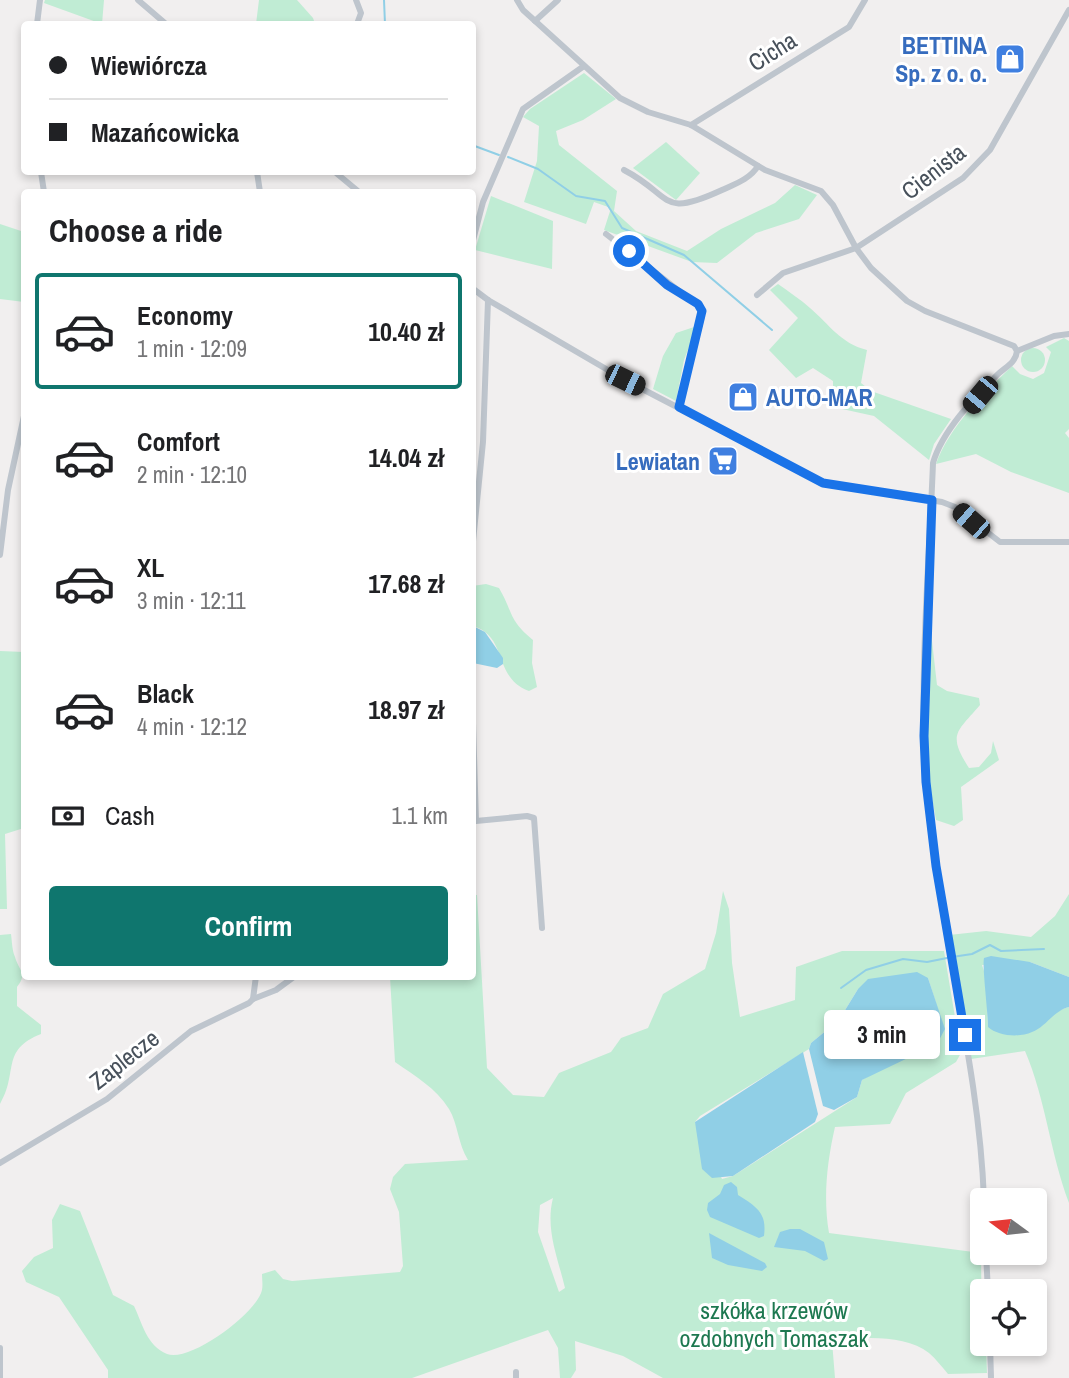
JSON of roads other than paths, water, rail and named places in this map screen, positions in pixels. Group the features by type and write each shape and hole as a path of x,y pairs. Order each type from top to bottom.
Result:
{"street":[{"path":"37,21 40,0"},
{"path":"138,0 162,21"},
{"path":"356,0 361,13 358,21"},
{"path":"517,0 523,10 608,89 630,104 691,125 758,166 821,191 833,205 856,248 871,268 907,301 965,328 1007,343 1017,351"},
{"path":"535,21 558,0"},
{"name":"Cicha","path":"691,125 849,27 864,0"},
{"name":"Cienista","path":"757,295 783,272 856,248 937,197 990,150 1069,10"},
{"path":"476,229 483,202 523,110 584,66"},
{"path":"624,170 640,178 667,201 689,205 746,179 758,166"},
{"path":"339,175 355,189"},
{"path":"606,234 667,285 698,304 702,311 679,407"},
{"path":"476,291 625,380 823,483 932,500 955,507 1000,542 1069,542"},
{"path":"476,511 483,442 488,300"},
{"path":"983,1188 969,1060 947,935 926,782 924,736 932,500 937,448 998,374 1013,360 1017,351 1054,336 1069,334"},
{"path":"0,555 8,491 21,430"},
{"path":"476,821 527,816 534,818 542,928"},
{"path":"253,999 255,980"},
{"name":"Zaplecze","path":"0,1163 107,1098 191,1031 276,990 290,980"},
{"path":"0,1348 0,1378"},
{"path":"991,1356 992,1378"}],"water":[{"path":"476,628 485,632 503,658 503,664 497,668 476,664"},
{"path":"991,956 1030,962 1069,977 1069,1007 1027,1034 1009,1035 992,1030 988,1027 984,963 984,958"},
{"path":"917,972 928,978 945,1029 937,1044 862,1080 857,1097 834,1110 823,1106 809,1049 811,1043 839,1020 858,989 868,979"},
{"path":"803,1052 818,1114 815,1122 733,1176 712,1178 702,1169 695,1122"},
{"path":"731,1182 737,1187 738,1195 759,1211 764,1222 764,1236 759,1238 710,1217 708,1203 720,1194 724,1185"},
{"path":"800,1229 824,1242 828,1259 824,1261 805,1251 774,1247 780,1232"},
{"path":"709,1233 765,1263 767,1267 762,1271 728,1265 712,1258"}],"waterway":[{"path":"384,0 385,21"},
{"path":"476,146 499,155"},
{"path":"508,157 538,169 576,196 605,201 622,228 684,255 772,330"},
{"path":"952,957 972,954 990,945 1001,951 1044,949"},
{"path":"841,988 866,970 903,959 927,962 947,958"}],"place":[{"name":"BETTINA Sp. z o. o.","path":"1010,59"},
{"name":"AUTO-MAR","path":"743,397"},
{"name":"Lewiatan","path":"723,461"}],"park label":[{"name":"szkółka krzewów ozdobnych Tomaszak","path":"774,1324"}]}
